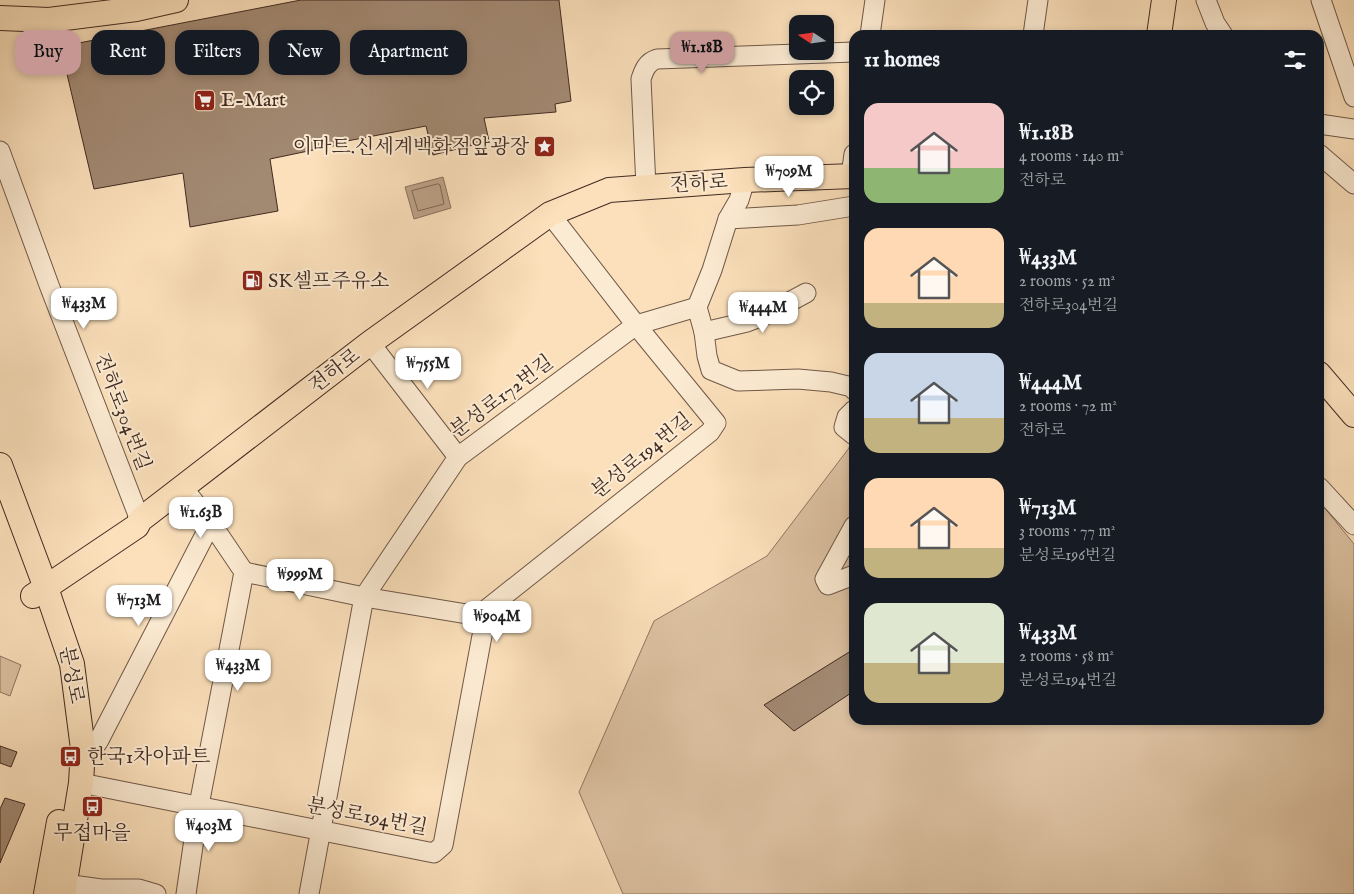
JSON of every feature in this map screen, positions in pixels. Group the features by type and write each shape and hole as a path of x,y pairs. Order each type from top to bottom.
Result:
{"main road":[{"path":"0,18 49,20 136,9 176,0"},
{"path":"1160,30 1164,0"},
{"name":"전하로","path":"40,592 137,526 140,520 370,343 550,214 609,190 745,180 849,168"},
{"path":"1324,380 1354,415"},
{"name":"분성로","path":"0,465 40,592 58,666 66,724 68,773 58,891"},
{"name":"분성로","path":"0,507 72,664 83,749 81,782 58,891"}],"street":[{"path":"871,30 875,0"},
{"path":"1034,30 1038,0"},
{"path":"1206,0 1215,24 1219,30"},
{"path":"1321,0 1347,60 1354,97"},
{"path":"646,187 641,79 646,66 651,61 657,59 849,52"},
{"path":"1324,125 1354,129"},
{"name":"전하로304번길","path":"0,151 49,285 140,520"},
{"path":"1324,158 1354,184"},
{"name":"전하로","path":"697,308 728,219 739,200 745,180"},
{"path":"728,219 798,215 849,207"},
{"name":"분성로194번길","path":"81,782 434,853 443,845 486,610 710,432 716,423 636,325 550,214"},
{"path":"704,332 747,322 765,315 806,293"},
{"path":"636,325 697,308 704,332 706,356 711,370 738,380 798,379 831,382 849,387"},
{"name":"분성로172번길","path":"309,894 364,597 458,457 636,325"},
{"path":"370,343 458,457"},
{"path":"849,415 844,427 849,431"},
{"path":"183,488 211,523 244,572 364,597 485,617"},
{"path":"1324,493 1354,525"},
{"path":"83,749 98,742 211,523"},
{"path":"849,535 825,580 828,586 849,578"},
{"path":"186,894 199,805 244,572"},
{"path":"58,891 139,889 156,894"}],"shaded area":[{"path":"849,448 849,725 1324,725 1324,507 1354,544 1354,894 623,894 579,792 654,621 767,556"},
{"path":"0,656 21,665 10,696 0,692"}],"water":[{"path":"443,177 451,208 414,219 405,187"}],"building":[{"path":"301,0 559,0 571,101 555,104 556,112 484,118 489,141 433,155 426,126 347,141 348,151 339,153 337,145 270,159 278,211 190,227 183,173 94,189 67,75 81,75 81,43 91,41 91,75 165,75 165,30 146,30"},
{"path":"849,652 849,694 794,731 764,705"},
{"path":"0,746 17,752 11,767 0,763"},
{"path":"5,798 25,804 0,863 0,809"}],"place":[{"name":"E-Mart","path":"205,100"},
{"name":"이마트.신세계백화점앞광장","path":"545,147"},
{"name":"SK셀프주유소","path":"252,281"},
{"name":"한국1차아파트","path":"71,757"},
{"name":"무접마을","path":"92,807"}]}
